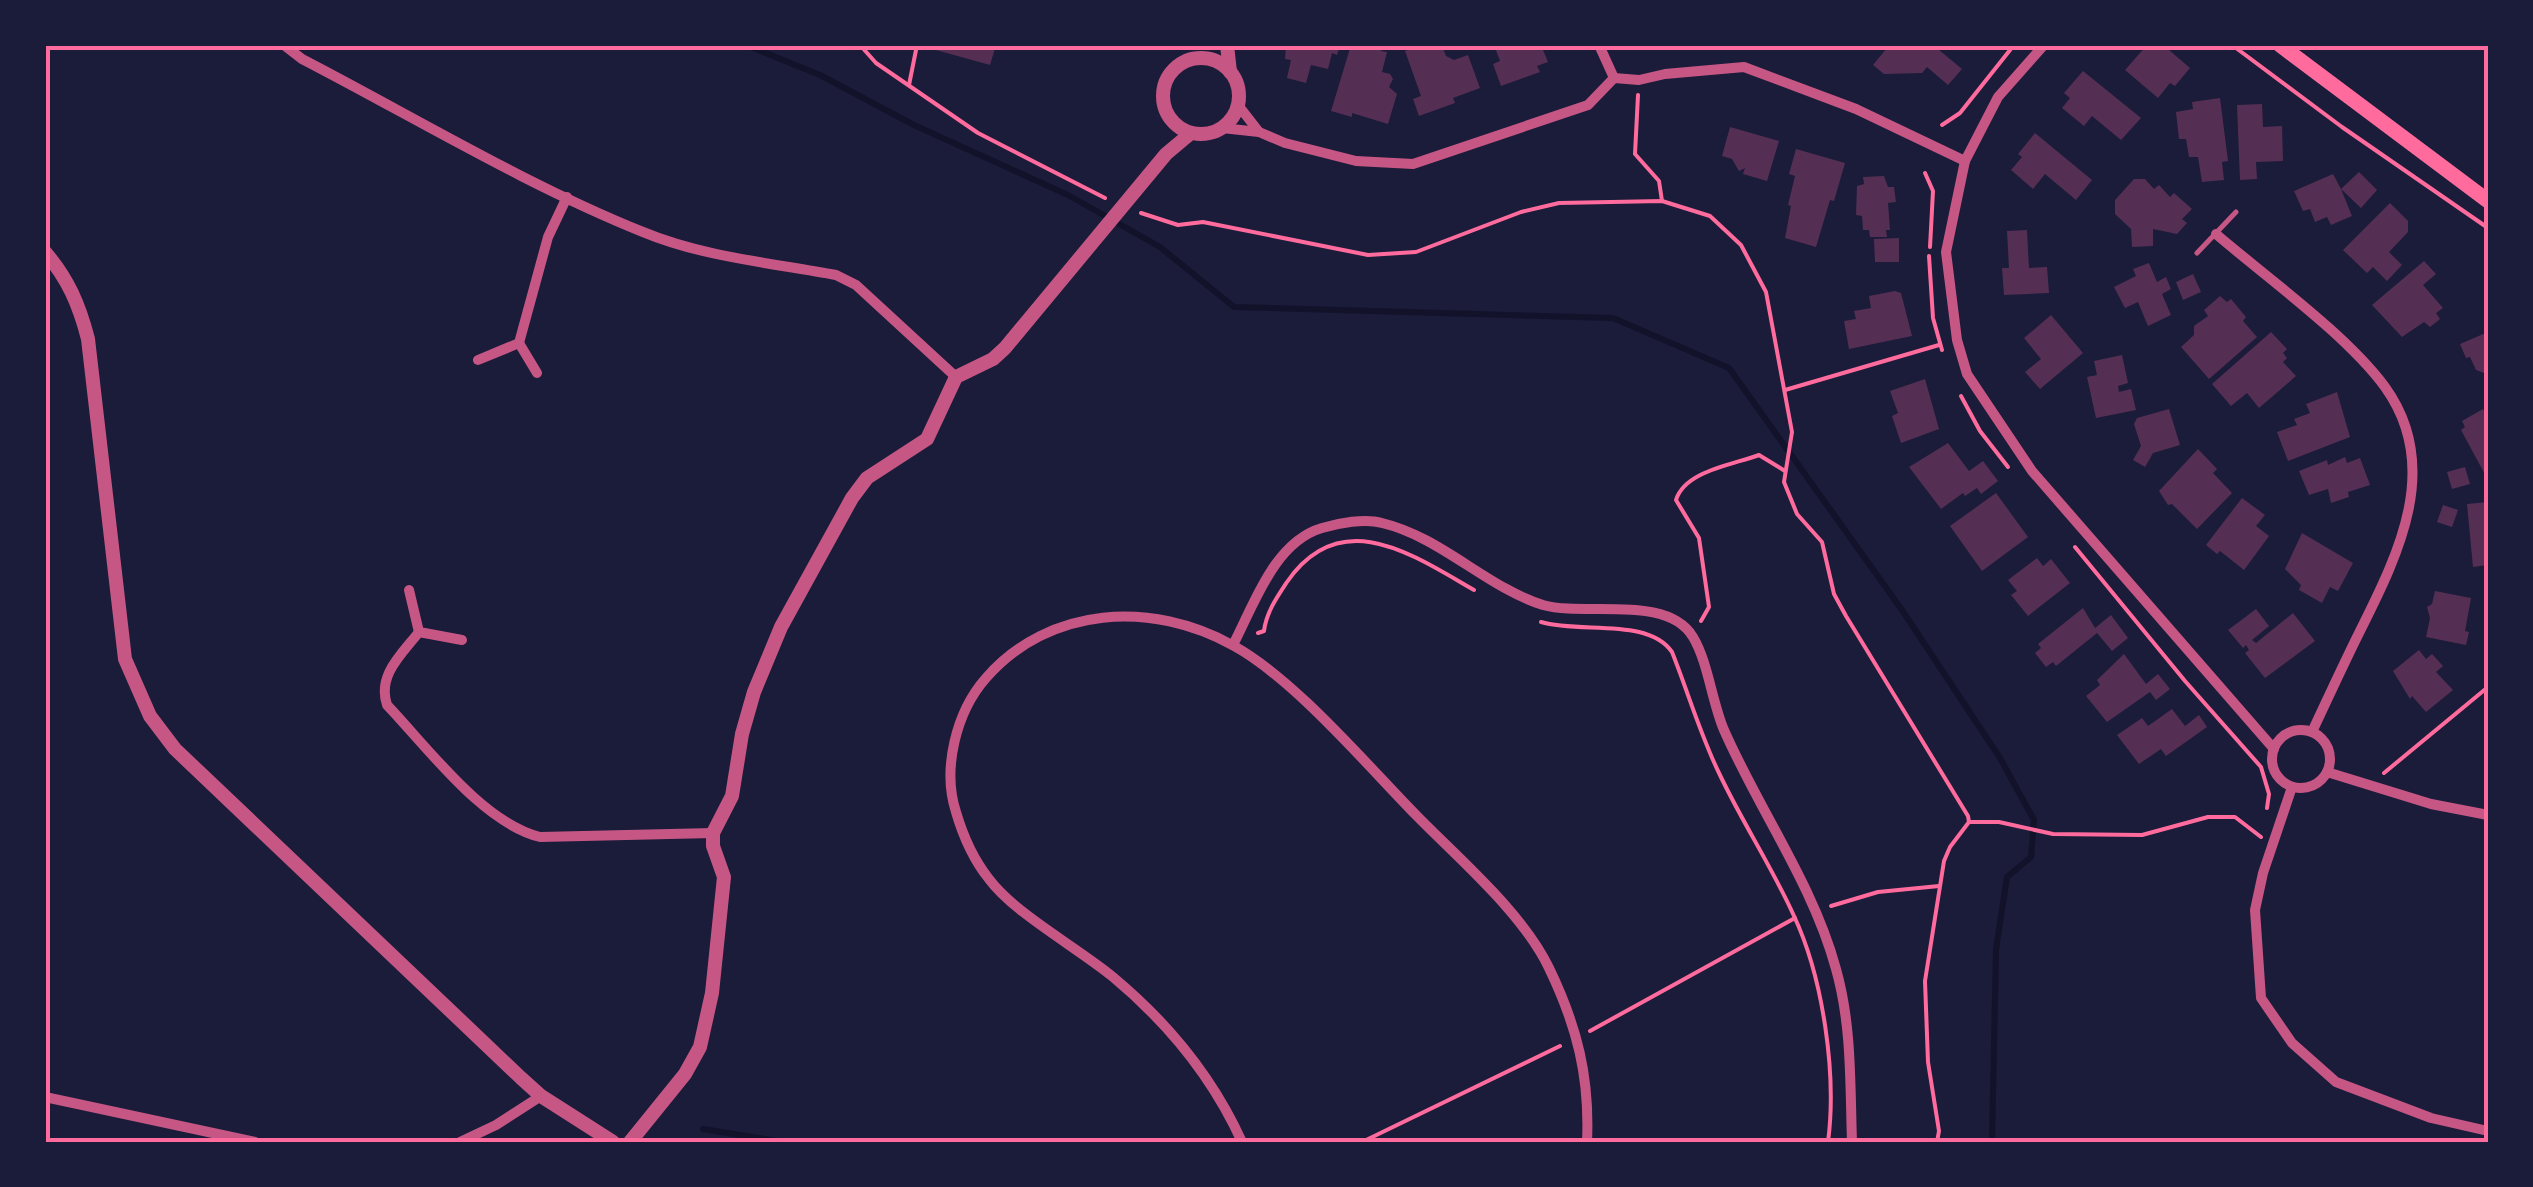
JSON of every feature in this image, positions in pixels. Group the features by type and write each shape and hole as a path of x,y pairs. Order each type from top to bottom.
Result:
{"main road":[{"path":"2280,45 2488,201"}],"street":[{"path":"284,45 302,59 567,197 645,233 692,248 836,275 874,300 956,377"},
{"path":"1217,45 1205,58 1178,66 1166,81 1164,103 1173,122 1191,133 1222,128 1260,132 1356,161 1413,164 1588,105 1614,78"},
{"path":"1227,45 1238,105 1260,132"},
{"path":"1599,45 1614,78"},
{"path":"2044,45 1998,97 1964,161 1946,252 1956,340 1967,374 2032,472 2274,748"},
{"path":"1205,58 1230,72"},
{"path":"1614,78 1638,80 1744,67 1856,109 1964,161"},
{"path":"1222,128 1238,105"},
{"path":"1166,154 1173,122"},
{"path":"630,1142 685,1074 700,1047 712,993 724,877 713,846 713,833 732,796 742,734 754,692 781,627 852,498 867,478 927,439 956,377 984,364 1005,348 1166,154 1191,133"},
{"path":"536,373 519,343 548,237 567,197"},
{"path":"2216,234 2339,339 2384,385 2400,413 2410,447 2413,491 2406,530 2387,578 2312,732"},
{"path":"45,252 64,274 79,303 88,339 125,659 150,716 175,749 542,1096 613,1142"},
{"path":"478,360 519,343"},
{"path":"1233,645 1276,564 1295,544 1318,529 1380,522 1413,535 1522,598 1572,610 1634,610 1668,615 1692,636 1723,728 1798,876 1836,969 1848,1036 1852,1142"},
{"path":"409,590 419,632"},
{"path":"1242,1142 1210,1084 1144,1004 990,882 969,849 954,808 950,780 953,751 978,687 1003,658 1056,626 1085,619 1151,619 1191,629 1233,645 1268,669 1316,714 1521,927 1547,964 1578,1037 1585,1074 1586,1142"},
{"path":"419,632 386,674 383,693 387,704 490,813 520,832 540,837 713,833"},
{"path":"419,632 462,640"},
{"path":"2312,732 2330,753 2327,772 2317,784 2292,787 2277,776 2272,758 2274,748 2285,734 2312,732"},
{"path":"2327,772 2431,804 2488,814"},
{"path":"2292,787 2255,910 2261,998 2292,1042 2336,1082 2431,1118 2488,1131"},
{"path":"460,1142 542,1096"},
{"path":"45,1097 255,1142"}],"lane":[{"path":"2197,253 2236,212"}],"path":[{"path":"860,45 876,62 978,133 1110,200"},
{"path":"909,85 917,45"},
{"path":"1942,126 1960,114 2014,45"},
{"path":"2232,45 2488,228"},
{"path":"1638,80 1636,154 1659,181 1662,201"},
{"path":"1127,208 1160,222 1202,222 1368,255 1416,252 1522,212 1559,203 1662,201 1710,216 1741,245 1766,292 1792,432 1784,482 1797,514 1822,542 1834,594 1969,822"},
{"path":"1786,390 1940,345"},
{"path":"1958,390 1980,431 2018,478"},
{"path":"1692,636 1709,607 1699,538 1676,500 1680,487 1759,455 1785,471"},
{"path":"2070,541 2261,767 2269,794 2266,812"},
{"path":"1258,633 1264,632 1271,608 1295,571 1324,548 1342,543 1387,544 1473,590"},
{"path":"1531,619 1588,630 1645,631 1664,641 1676,662 1718,771 1796,918 1814,976 1826,1040 1830,1086 1828,1142"},
{"path":"2370,785 2488,687"},
{"path":"1969,822 2000,822 2043,832 2142,834 2208,817 2236,817 2260,836 2275,842"},
{"path":"1937,1142 1928,1062 1925,981 1938,886 1950,847 1969,822"},
{"path":"2260,836 2263,824"},
{"path":"1825,907 1878,892 1938,886"},
{"path":"1590,1032 1796,918"},
{"path":"1362,1142 1566,1044"}],"building":[{"path":"937,45 996,45 990,65 936,50"},
{"path":"1286,45 1340,45 1337,55 1332,53 1328,69 1311,65 1306,83 1287,78 1291,60 1285,59"},
{"path":"1351,45 1379,45 1383,46 1381,51 1387,52 1382,72 1390,74 1393,79 1389,87 1397,94 1388,124 1331,111"},
{"path":"1421,45 1442,46 1446,56 1454,60 1468,55 1480,88 1453,98 1455,103 1419,116 1413,99 1421,96 1405,51"},
{"path":"1494,45 1541,45 1548,62 1537,66 1540,72 1501,86 1493,64 1500,61"},
{"path":"1884,45 1933,45 1962,69 1948,85 1927,67 1922,73 1884,74 1873,65 1887,48"},
{"path":"2147,45 2169,50 2190,68 2158,98 2125,70"},
{"path":"2083,71 2141,118 2121,140 2092,116 2084,126 2062,108 2070,98 2064,93"},
{"path":"2220,98 2228,161 2222,162 2224,180 2202,182 2198,157 2189,157 2186,139 2179,139 2176,112 2193,109 2192,102"},
{"path":"2262,104 2263,127 2282,126 2283,161 2256,162 2257,179 2240,180 2237,105"},
{"path":"1730,127 1779,141 1767,181 1743,174 1745,168 1739,171 1732,159 1722,156"},
{"path":"2035,133 2092,180 2076,200 2045,174 2033,189 2011,170"},
{"path":"1796,149 1845,163 1816,247 1785,238 1795,176 1789,174"},
{"path":"2359,172 2377,190 2361,208 2341,189"},
{"path":"2333,174 2352,216 2331,225 2327,217 2315,222 2310,209 2303,211 2294,191"},
{"path":"1884,176 1888,187 1894,187 1896,202 1888,203 1890,230 1886,230 1887,237 1870,237 1869,230 1863,230 1862,216 1856,215 1857,186 1864,184 1863,177"},
{"path":"2134,179 2145,179 2154,189 2159,185 2170,197 2174,193 2192,209 2182,219 2187,223 2177,234 2153,229 2153,246 2132,247 2131,229 2115,214 2115,200"},
{"path":"2390,203 2408,221 2408,232 2389,252 2402,265 2387,281 2373,267 2367,273 2343,250"},
{"path":"2027,230 2029,268 2047,267 2049,293 2004,295 2002,268 2009,268 2007,231"},
{"path":"1899,238 1899,262 1875,262 1874,239"},
{"path":"2424,261 2436,274 2423,285 2443,308 2436,313 2440,319 2430,327 2424,322 2402,337 2372,305"},
{"path":"2149,263 2157,282 2166,277 2171,289 2162,294 2171,315 2148,326 2138,302 2125,308 2114,287 2136,276 2133,269"},
{"path":"2193,274 2201,292 2183,300 2176,282"},
{"path":"1901,293 1912,336 1849,349 1844,321 1856,319 1854,311 1871,308 1869,296"},
{"path":"2220,296 2227,302 2231,299 2257,337 2209,379 2181,347 2194,335 2194,326 2208,316 2204,310"},
{"path":"2051,315 2083,353 2040,389 2025,372 2041,359 2024,338"},
{"path":"2271,332 2287,349 2283,362 2296,376 2259,408 2247,393 2231,406 2212,384"},
{"path":"2488,332 2488,372 2484,373 2476,370 2470,357 2466,358 2460,344"},
{"path":"2122,355 2128,383 2118,386 2119,392 2131,389 2136,410 2096,418 2087,377 2097,375 2094,361"},
{"path":"1925,379 1939,429 1901,443 1892,416 1898,413 1890,391"},
{"path":"2337,392 2350,437 2288,461 2277,432 2297,425 2294,419 2310,413 2306,404"},
{"path":"2169,409 2180,445 2153,453 2145,467 2133,460 2141,446 2134,424 2137,418"},
{"path":"2483,409 2488,418 2488,480 2461,430 2465,427 2462,421"},
{"path":"1948,443 1969,471 1983,461 1998,481 1981,494 1977,488 1965,496 1963,493 1941,509 1909,467"},
{"path":"2198,449 2232,493 2197,529 2172,504 2168,505 2159,491"},
{"path":"2345,457 2347,463 2360,458 2370,485 2331,503 2328,489 2309,495 2299,471"},
{"path":"2465,467 2470,484 2452,489 2447,472"},
{"path":"1996,493 2028,537 1982,571 1950,526"},
{"path":"2242,498 2265,515 2256,526 2269,536 2244,570 2206,545"},
{"path":"2488,502 2488,565 2473,567 2467,504"},
{"path":"2443,505 2458,510 2452,527 2437,522"},
{"path":"2302,533 2353,563 2338,591 2330,587 2322,603 2299,590 2301,585 2285,569"},
{"path":"2037,558 2043,566 2051,559 2070,583 2028,616 2011,595 2017,591 2008,580"},
{"path":"2435,591 2471,598 2466,645 2426,637 2430,618 2427,607 2432,604"},
{"path":"2083,608 2095,628 2111,615 2128,638 2112,651 2097,633 2056,666 2053,662 2046,667 2035,653 2041,648 2038,644"},
{"path":"2256,609 2269,626 2252,640 2256,643 2293,613 2315,641 2265,678 2245,653 2249,650 2246,645 2243,648 2228,630"},
{"path":"2419,650 2426,659 2432,654 2443,666 2436,672 2453,690 2426,712 2412,696 2410,699 2393,671"},
{"path":"2124,654 2146,684 2158,674 2170,689 2156,700 2150,692 2107,722 2086,696 2100,685 2097,680"},
{"path":"2172,709 2185,726 2199,715 2207,727 2166,756 2161,749 2139,764 2117,735 2142,718 2148,726"}],"waterway":[{"path":"746,45 820,75 914,125 1068,195 1160,247 1234,307 1613,318 1729,368 1902,610 2000,758 2034,820 2031,857 2007,877 1996,949 1992,1142"},
{"path":"703,1129 783,1142"}]}
